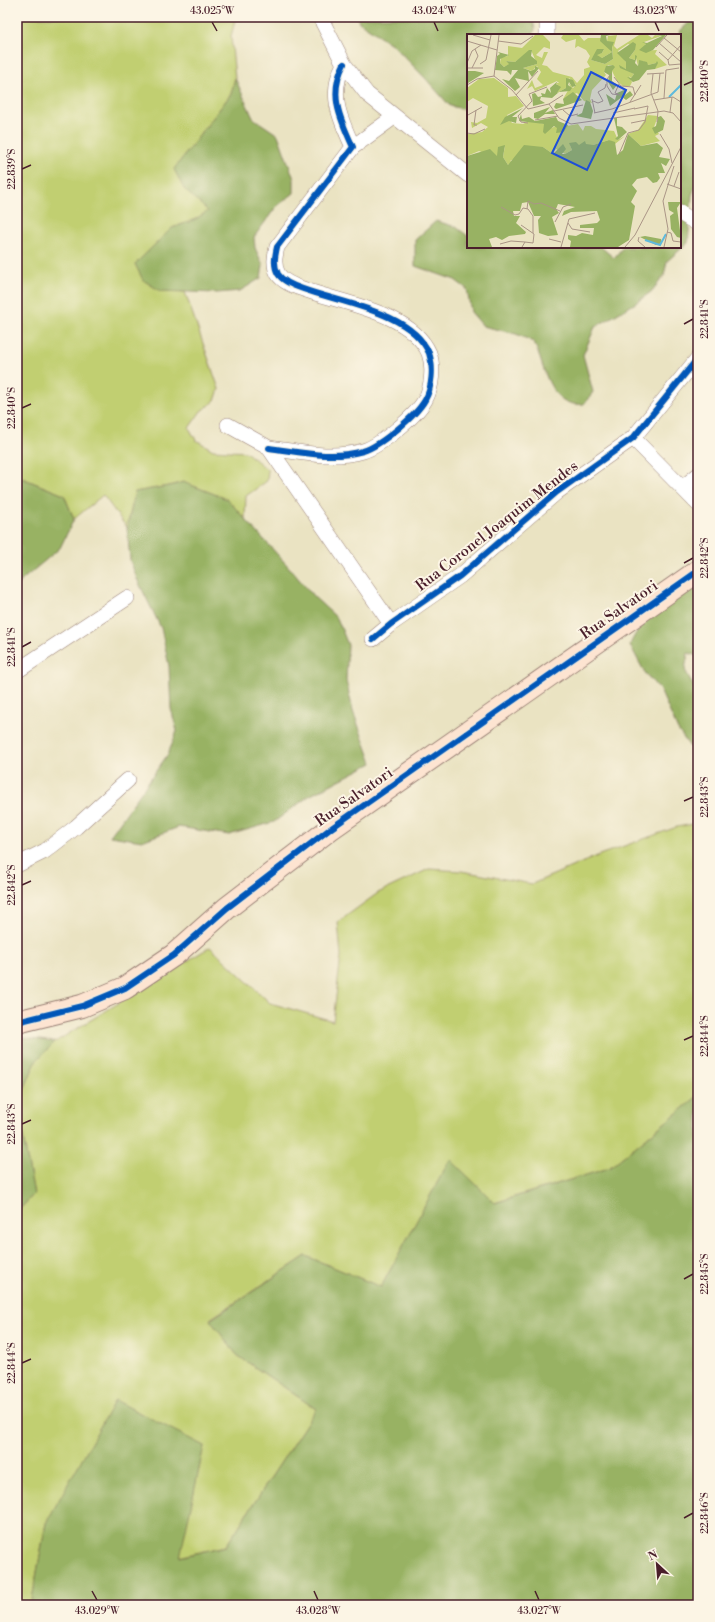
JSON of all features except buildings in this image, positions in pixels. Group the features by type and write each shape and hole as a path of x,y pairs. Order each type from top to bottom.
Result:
{"street":[{"path":"320,17 344,64 367,94 467,174"},
{"path":"546,17 547,34"},
{"path":"344,64 335,88 337,106 353,147"},
{"path":"228,425 269,448 330,456 364,451 397,431 425,400 432,376 429,353 414,333 381,313 319,296 289,284 278,274 274,260 277,247 353,147 394,117"},
{"path":"681,214 698,224"},
{"name":"Rua Coronel Joaquim Mendes","path":"373,639 391,624 460,576 557,492 632,438 698,358"},
{"path":"632,438 698,504"},
{"path":"269,448 391,624"},
{"path":"682,488 698,475"},
{"name":"Rua Salvatori","path":"17,1022 82,1006 125,988 174,955 227,908 330,829 698,571"},
{"path":"17,671 127,598"},
{"path":"17,866 45,851 76,827 128,780"}],"green space":[{"path":"17,17 236,17 231,36 235,78 231,94 198,138 184,189 209,211 194,220 172,228 160,291 185,292 219,389 215,401 201,411 189,428 196,440 213,450 246,452 268,470 267,481 246,496 245,519 227,499 183,482 135,492 127,528 103,495 74,519 64,495 17,476"},
{"path":"357,17 532,17 535,29 533,34 467,34 467,110 450,106 393,45 359,22"},
{"path":"695,17 698,17 698,180 692,195 688,243 667,261 664,276 651,292 595,327 583,355 593,392 584,404 572,404 563,400 550,384 534,342 516,334 483,326 471,312 467,289 455,280 415,266 415,240 436,221 456,227 467,235 467,248 602,248 614,258 622,248 681,248 681,30"},
{"path":"235,78 253,118 278,135 294,179 294,193 276,207 254,237 255,248 263,265 261,278 240,291 217,293 160,291 143,280 135,264 172,228 194,220 208,211 184,189 174,169 231,94"},
{"path":"17,476 64,495 74,519 60,548 22,580 17,587"},
{"path":"183,482 227,499 314,597 337,618 348,645 346,680 353,711 372,763 309,796 274,822 229,835 179,827 142,841 110,836 168,754 177,731 171,709 169,666 161,628 137,579 130,560 127,528 135,492"},
{"path":"698,580 698,656 688,653 685,670 698,694 698,747 690,747 678,730 660,690 645,673 630,645 635,635 650,616"},
{"path":"698,823 698,1096 609,1168 494,1203 450,1160 381,1287 306,1256 210,1319 237,1355 316,1409 226,1546 179,1557 204,1446 46,1523 31,1605 17,1605 17,1212 34,1194 17,1106 36,1061 55,1042 210,947 270,1003 333,1021 341,956 338,922 378,893 429,869 461,871 532,884 602,854 677,827"},
{"path":"17,1037 55,1042 36,1061 17,1106"},
{"path":"698,1096 698,1605 31,1605 46,1523 115,1400 204,1446 180,1557 226,1546 316,1409 237,1355 210,1320 306,1256 381,1287 450,1159 495,1203 609,1168"},
{"path":"17,1106 34,1194 17,1212"}],"cycle path":[{"path":"269,448 328,455 351,454 363,451 388,437 406,422 425,400 431,384 432,371 429,353 420,339 407,328 391,318 374,311 292,285 280,277 275,267 277,247 353,147 340,116 336,96 339,75 344,64"},
{"path":"373,639 391,624 460,576 557,492 633,438 698,358"},
{"path":"17,1022 82,1006 125,988 174,955 227,908 330,829 698,571"}]}
